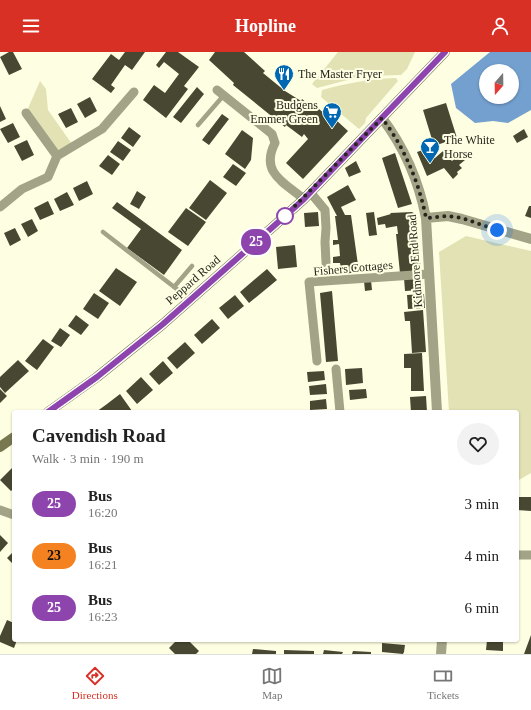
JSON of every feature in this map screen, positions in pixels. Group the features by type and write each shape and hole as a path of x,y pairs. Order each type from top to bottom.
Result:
{"main road":[{"name":"Peppard Road","path":"51,410 103,372 191,300 307,196 445,52"},
{"path":"0,447 12,438"}],"street":[{"path":"0,207 22,189 48,177 57,156 102,129 134,92"},
{"path":"220,93 272,134 275,143 271,152 269,163 275,175 325,210 326,228 324,242 326,263"},
{"path":"26,113 57,156"},
{"name":"Kidmore End Road","path":"382,118 399,141 406,156 426,218 437,410"},
{"path":"426,218 448,216 462,218 531,239"},
{"name":"Fishers Cottages","path":"317,361 309,282 429,274"},
{"path":"336,369 340,410"},
{"path":"0,510 12,514"},
{"path":"519,554 531,555"},
{"path":"441,654 442,642"}],"lane":[{"path":"198,125 220,93"},
{"path":"103,232 191,300"},
{"path":"174,287 192,266"}],"green space":[{"path":"338,52 415,52 407,69 401,75 363,76 317,88 312,84"},
{"path":"396,78 398,81 366,118 365,123 359,129 321,97 322,90 368,80"},
{"path":"40,81 46,89 48,110 74,147 57,156 26,113"},
{"path":"466,236 531,251 531,473 519,480 519,410 449,410 439,252"}],"water":[{"path":"490,52 531,52 531,110 508,123 493,121 475,123 456,108 451,84"}],"building":[{"path":"9,52 13,52 22,69 9,75 0,57"},
{"path":"125,52 145,52 132,70 125,65 111,85 115,88 111,93 92,79 111,54 119,60"},
{"path":"166,52 178,52 199,67 184,86 188,89 166,118 143,100 154,85 165,93 179,74 164,62 159,68 156,65"},
{"path":"215,52 244,52 265,71 263,73 285,91 301,101 302,99 317,111 319,109 333,121 335,119 348,131 303,179 286,163 308,139 304,134 302,137 286,125 285,127 233,85 234,83 209,60"},
{"path":"197,87 204,94 181,123 173,117"},
{"path":"90,97 97,111 85,118 77,104"},
{"path":"446,103 457,138 437,145 439,150 433,153 435,158 443,151 452,161 460,154 465,160 459,165 462,168 457,172 458,174 453,179 444,168 427,176 417,152 434,146 423,110"},
{"path":"0,106 6,119 0,122"},
{"path":"71,108 78,122 66,128 58,114"},
{"path":"222,114 229,119 209,145 202,140"},
{"path":"13,123 20,137 8,143 0,129"},
{"path":"129,127 141,136 133,147 121,138"},
{"path":"524,129 528,137 517,143 513,136"},
{"path":"242,130 253,138 251,160 245,169 225,154"},
{"path":"27,140 34,155 22,161 14,146"},
{"path":"118,141 131,150 123,161 110,152"},
{"path":"395,153 412,204 398,208 382,158"},
{"path":"108,155 120,164 112,175 99,166"},
{"path":"356,161 361,172 349,177 345,168"},
{"path":"233,164 246,173 236,186 223,177"},
{"path":"210,180 227,193 206,220 189,208"},
{"path":"87,181 93,194 79,201 73,188"},
{"path":"348,185 356,200 341,207 345,215 351,215 359,272 342,274 340,263 333,263 333,257 340,256 339,244 333,245 333,240 338,240 335,216 337,216 327,197"},
{"path":"137,191 146,197 139,209 130,204"},
{"path":"67,192 74,205 60,211 54,199"},
{"path":"48,201 54,214 40,220 34,208"},
{"path":"117,202 182,250 164,275 127,248 141,229 112,208"},
{"path":"529,206 531,206 531,218 525,216"},
{"path":"186,208 206,222 188,246 168,232"},
{"path":"318,212 319,226 305,227 304,213"},
{"path":"374,212 377,235 369,236 366,213"},
{"path":"412,212 415,214 421,271 400,273 396,234 398,234 397,226 386,228 385,224 378,225 377,218 391,214 390,213"},
{"path":"32,219 38,231 28,237 21,224"},
{"path":"15,228 21,240 10,246 4,233"},
{"path":"295,245 297,267 278,269 276,247"},
{"path":"116,268 137,282 120,306 99,291"},
{"path":"267,269 277,280 249,303 240,292"},
{"path":"422,276 422,290 405,291 404,278"},
{"path":"371,280 372,290 365,291 364,281"},
{"path":"332,291 338,361 326,362 320,293"},
{"path":"94,293 109,303 98,319 83,309"},
{"path":"424,294 425,308 408,309 407,295"},
{"path":"235,295 244,306 228,319 219,308"},
{"path":"423,310 426,352 412,353 410,321 405,321 404,312"},
{"path":"76,315 89,325 81,335 68,326"},
{"path":"212,319 220,328 202,344 194,335"},
{"path":"60,328 70,335 61,347 51,341"},
{"path":"43,339 54,347 37,370 25,361"},
{"path":"185,342 195,353 177,369 167,358"},
{"path":"422,353 424,391 411,391 411,368 404,368 404,354"},
{"path":"18,360 29,371 5,393 0,387 0,377"},
{"path":"163,361 173,373 159,385 149,374"},
{"path":"362,368 363,383 346,385 345,369"},
{"path":"324,371 325,380 308,382 307,372"},
{"path":"141,377 153,390 137,404 126,391"},
{"path":"326,384 327,394 310,395 309,386"},
{"path":"0,389 7,396 0,403"},
{"path":"366,389 367,398 350,400 349,390"},
{"path":"120,394 131,410 99,410"},
{"path":"426,396 427,410 411,410 410,397"},
{"path":"326,399 327,409 310,410 310,401"},
{"path":"12,468 11,491 0,480"},
{"path":"519,497 531,497 531,511 519,510"},
{"path":"0,535 8,543 0,552"},
{"path":"12,553 12,563 7,558"},
{"path":"7,620 12,622 12,642 16,642 14,648 0,642 0,636"},
{"path":"531,635 531,654 524,654"},
{"path":"175,642 190,642 199,651 196,654 175,654 169,648"},
{"path":"487,642 503,642 503,651 486,650"},
{"path":"382,643 405,645 404,652 403,654 382,652"},
{"path":"253,649 276,651 276,654 252,654"},
{"path":"284,650 314,651 314,654 284,654"},
{"path":"324,650 343,652 342,654 323,654"},
{"path":"353,651 371,652 371,654 352,654"}],"bus line":[{"name":"25","path":"51,410 97,377 163,324 304,199 445,52"}],"place":[{"name":"The Master Fryer","path":"284,91"},
{"name":"Budgens Emmer Green","path":"332,129"},
{"name":"The White Horse","path":"430,164"}],"route":[{"path":"285,216 284,217 304,199 382,118 399,141 406,156 422,200 426,218 448,216 462,218 497,230"}]}
